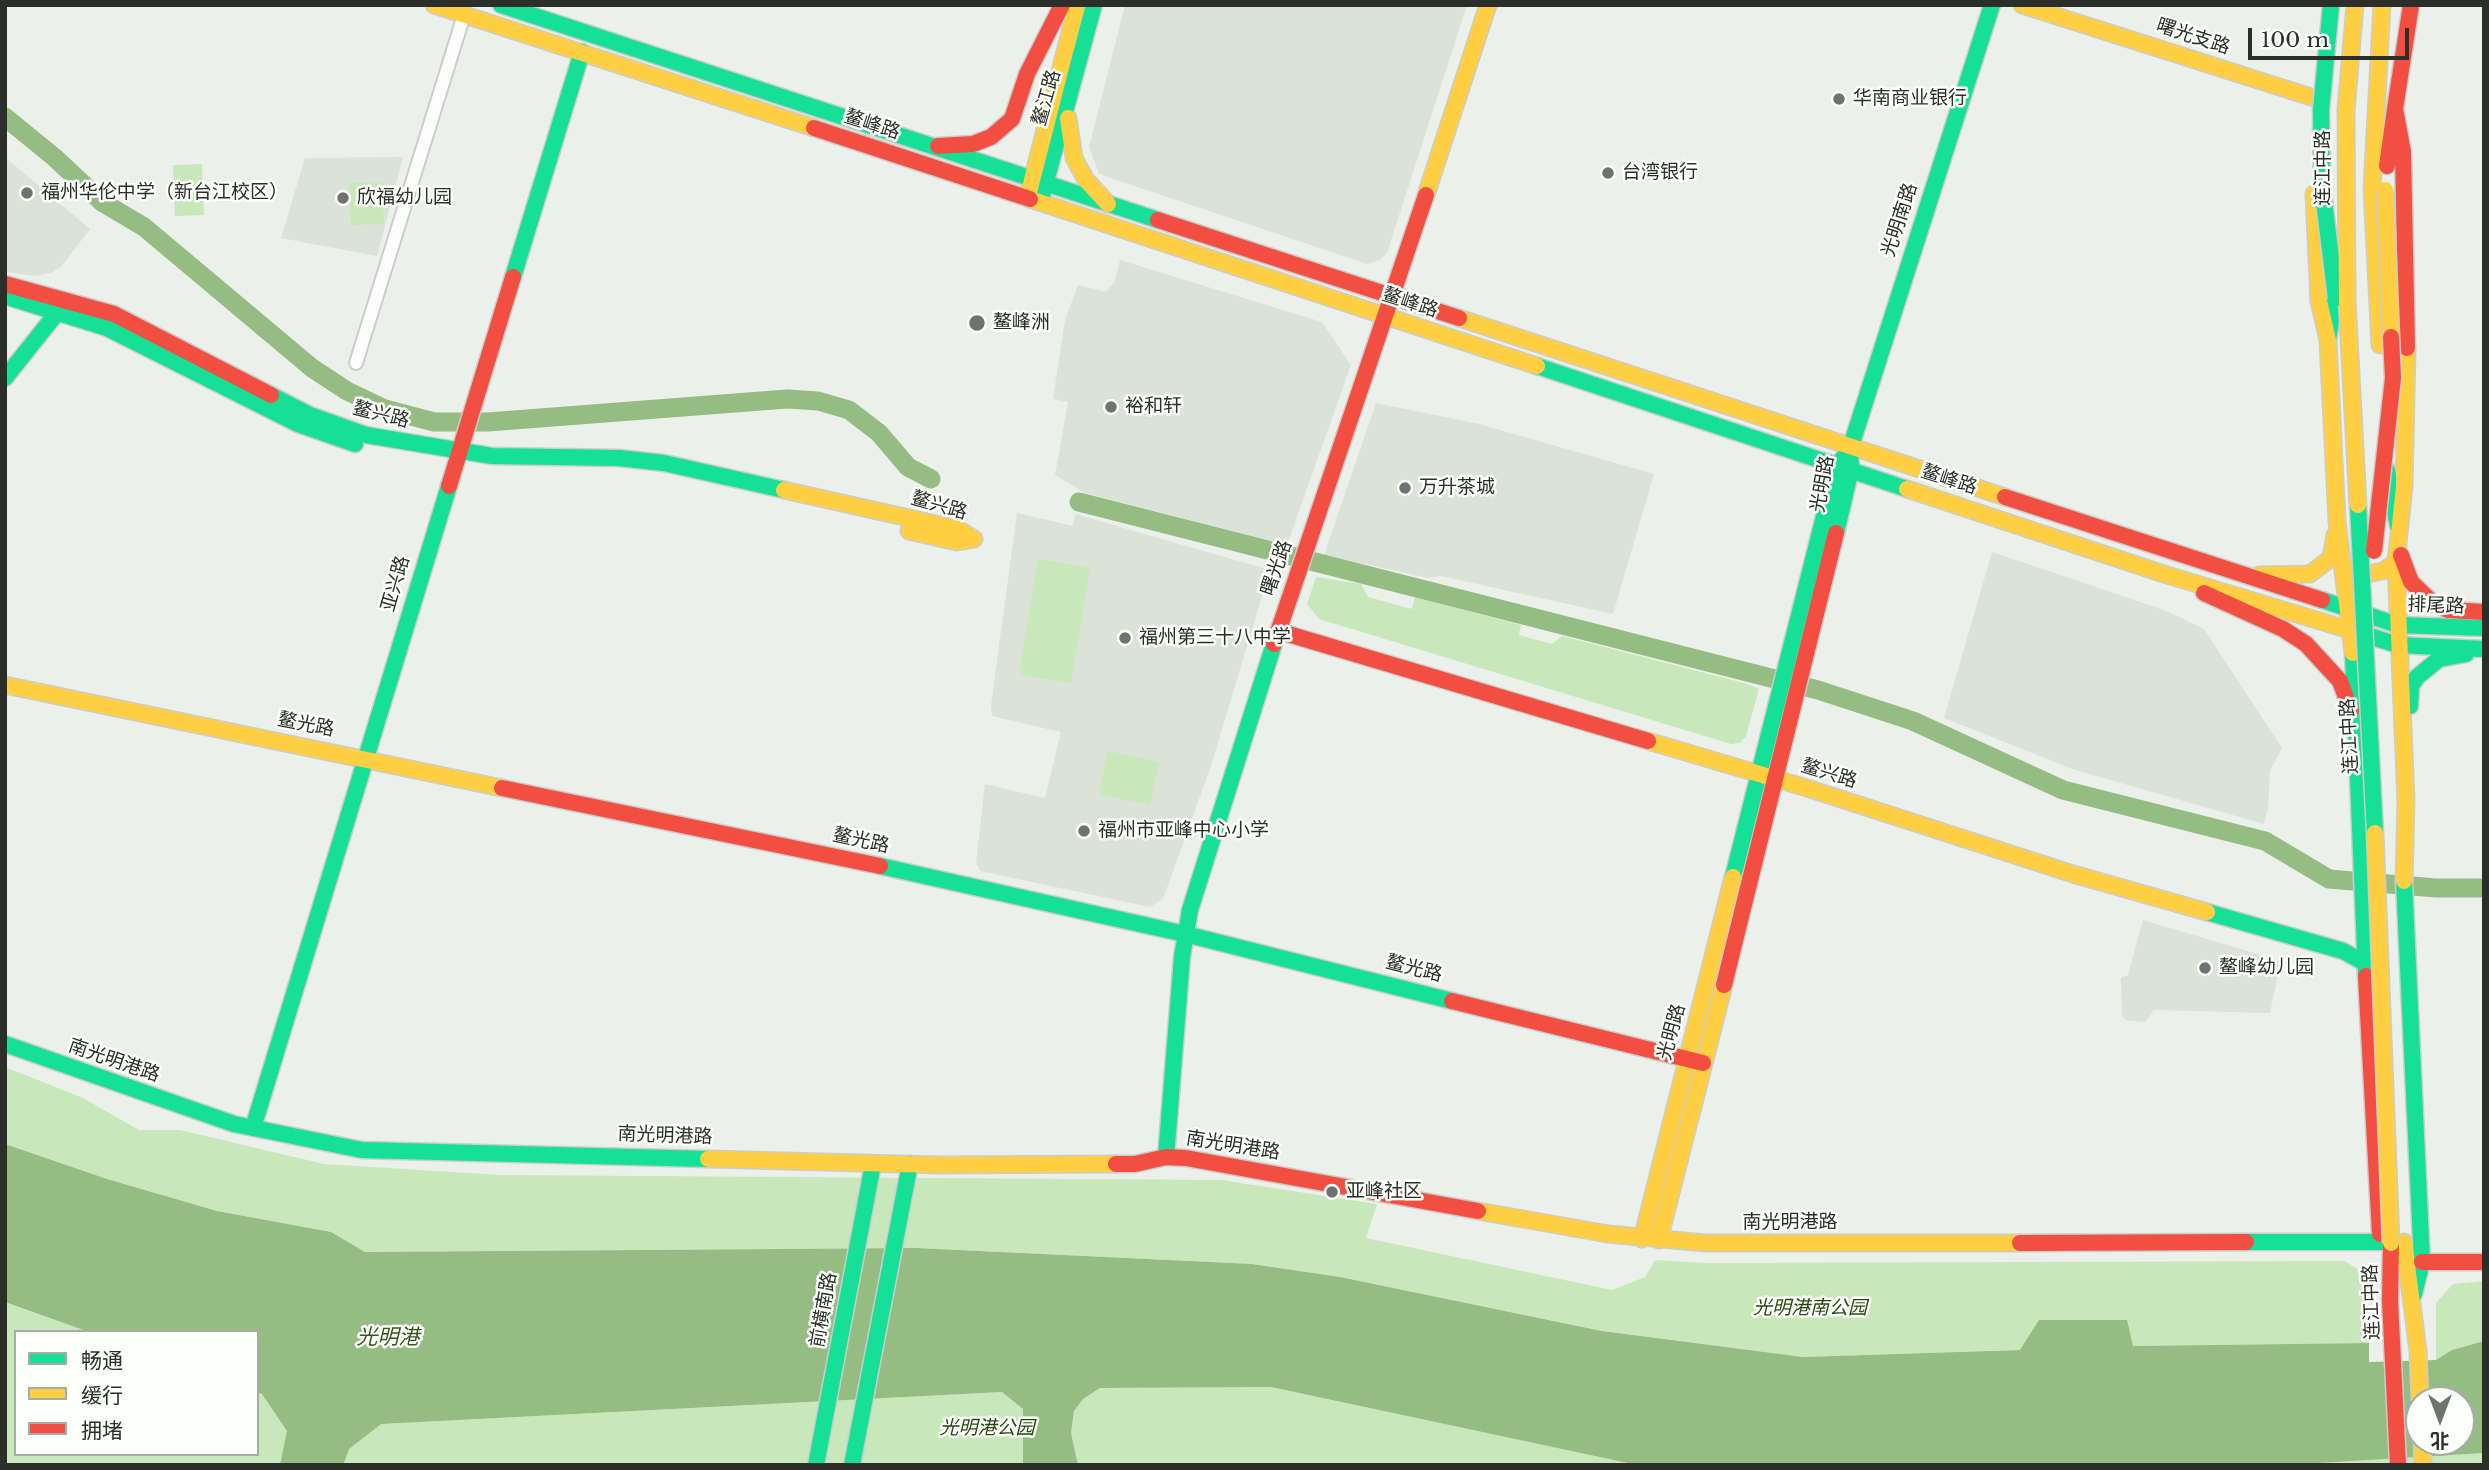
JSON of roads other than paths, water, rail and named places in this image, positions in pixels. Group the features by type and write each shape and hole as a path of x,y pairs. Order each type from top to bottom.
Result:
{"main road":[{"name":"鳌峰路","path":"434,5 1034,200 2167,575 2399,645"},
{"name":"鳌峰路","path":"501,5 1850,449 2348,609"},
{"path":"932,146 972,144 991,138 1012,119 1027,74 1062,5"},
{"name":"鳌江路","path":"1034,200 1077,5"},
{"name":"鳌江路","path":"1039,180 1068,104 1094,5"},
{"name":"曙光路","path":"1166,1157 1185,934 1278,631 1386,317 1488,5"},
{"name":"光明南路","path":"1850,449 1992,5"},
{"name":"曙光支路","path":"2022,5 2311,97"},
{"path":"2320,5 2311,97 2315,243 2319,301 2328,340 2337,521 2352,632 2359,743 2365,964 2392,1242"},
{"path":"2331,5 2321,110 2323,211 2342,335 2351,368"},
{"path":"2328,340 2334,303 2332,109 2342,5"},
{"name":"连江中路","path":"2355,5 2346,110 2344,186 2351,368 2374,794 2392,1242 2412,1301 2419,1386"},
{"name":"连江中路","path":"2370,5 2362,77 2358,187 2382,671 2392,1242 2390,1301 2395,1353 2398,1457"},
{"path":"2382,5 2372,189 2387,476 2398,526"},
{"path":"2374,551 2393,378 2385,190 2411,5"},
{"name":"亚兴路","path":"254,1128 316,916 367,759 582,52"},
{"path":"1068,104 1074,158 1086,180 1108,204"},
{"path":"2395,109 2403,152 2408,378 2404,487 2396,562 2406,800 2404,907 2422,1262 2412,1301"},
{"name":"鳌兴路","path":"5,284 62,307"},
{"name":"鳌兴路","path":"5,296 114,314 331,423 366,435 459,451 665,474 957,542 974,539 958,529 664,463 459,451"},
{"path":"5,377 62,307"},
{"name":"光明路","path":"1788,698 1786,666 1850,449"},
{"name":"光明路","path":"1659,1240 1703,1063 1768,777 1788,698 1803,667 1844,467"},
{"path":"2243,575 2310,574 2316,571 2331,558 2337,521"},
{"path":"2398,545 2412,582 2423,595 2448,610 2484,612"},
{"path":"2343,559 2352,569 2367,574 2383,571 2396,562"},
{"path":"2167,575 2283,629 2306,644 2340,681 2359,743"},
{"name":"排尾路","path":"2348,609 2398,625 2484,628"},
{"name":"鳌兴路","path":"1278,631 1768,777 2060,870 2343,951 2365,964"},
{"path":"2399,645 2484,651"},
{"path":"2406,800 2411,765 2411,686 2417,677 2439,659 2484,651"},
{"name":"鳌光路","path":"5,685 951,881 1185,934 1703,1063"},
{"name":"光明路","path":"1642,1239 1686,1059 1768,777"},
{"name":"南光明港路","path":"5,1044 209,1116 346,1148 393,1152 596,1154 873,1164 1135,1164 1166,1157 1186,1158 1642,1239 1745,1244 2392,1242"},
{"name":"前横南路","path":"816,1465 873,1164"},
{"path":"852,1465 910,1164"},
{"path":"2422,1262 2484,1262"}],"street":[{"path":"356,363 464,15"}],"water":[{"name":"光明港","path":"5,1144 107,1179 217,1211 331,1232 365,1252 916,1248 1252,1264 1340,1277 1602,1331 1803,1357 2020,1350 2039,1320 2127,1320 2133,1346 2369,1343 2369,1362 2436,1360 2452,1350 2484,1341 2484,1453 2475,1454 2475,1386 2405,1386 2405,1456 2434,1456 2285,1465 1637,1465 1271,1387 1100,1388 1083,1399 1074,1411 1071,1433 1078,1465 1023,1465 1023,1409 1002,1392 381,1424 349,1449 343,1465 280,1465 287,1431 259,1393 259,1330 83,1330 5,1302"}],"waterway":[{"path":"5,117 54,157 102,202 144,227 312,368 347,391 385,409 434,422 488,422 787,399 818,401 849,410 879,433 908,467 931,479"},
{"path":"1079,502 1818,690 1913,721 2063,790 2265,841 2329,879 2436,888 2484,888"}],"place":[{"name":"华南商业银行","path":"1839,99"},
{"name":"台湾银行","path":"1608,173"},
{"name":"福州华伦中学（新台江校区）","path":"27,193"},
{"name":"欣福幼儿园","path":"343,198"},
{"name":"鳌峰洲","path":"977,323"},
{"name":"裕和轩","path":"1111,407"},
{"name":"万升茶城","path":"1405,488"},
{"name":"福州第三十八中学","path":"1125,638"},
{"name":"福州市亚峰中心小学","path":"1084,831"},
{"name":"鳌峰幼儿园","path":"2205,968"},
{"name":"亚峰社区","path":"1332,1192"}],"park label":[{"name":"光明港南公园","path":"1810,1309"},
{"name":"光明港公园","path":"987,1429"}]}
